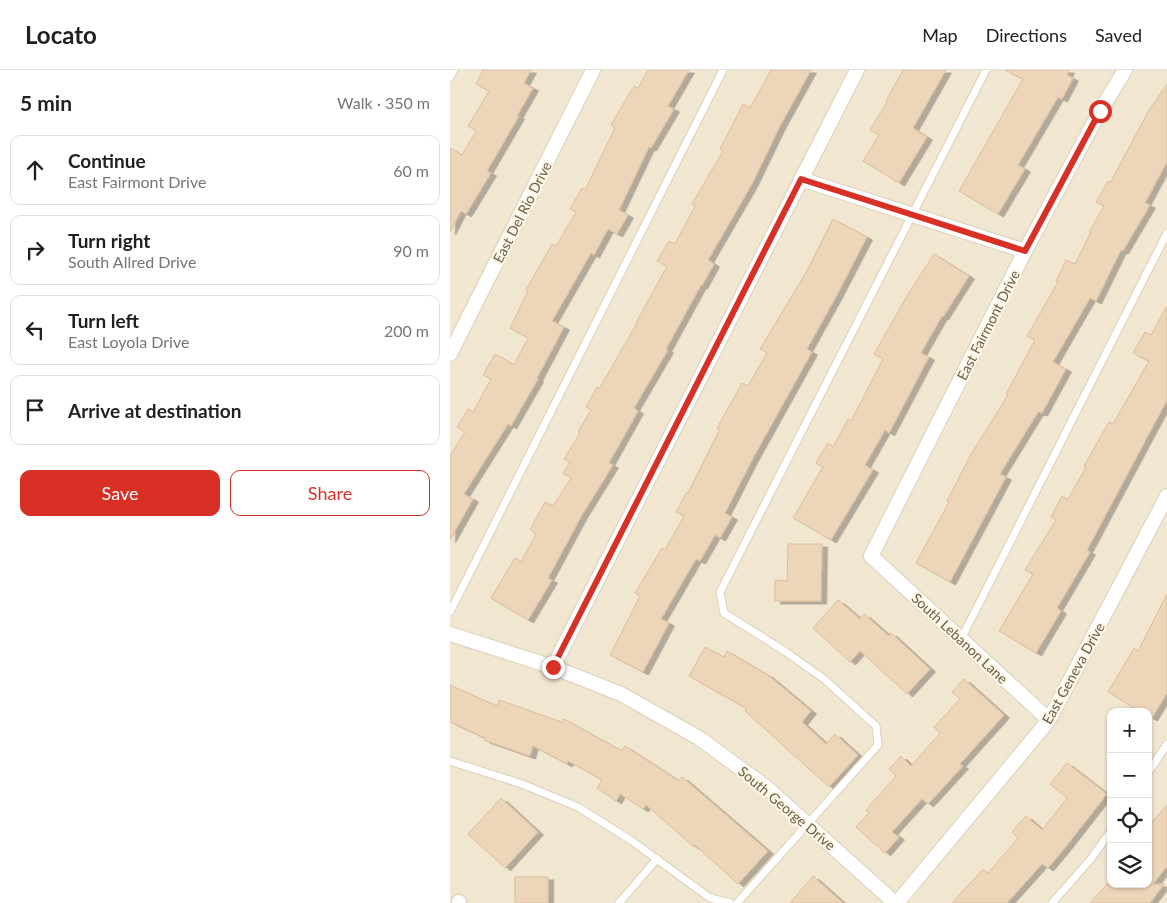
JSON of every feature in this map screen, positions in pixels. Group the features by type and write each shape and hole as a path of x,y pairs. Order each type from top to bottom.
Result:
{"street":[{"name":"East Del Rio Drive","path":"450,354 593,70"},
{"path":"553,667 858,70"},
{"name":"East Fairmont Drive","path":"871,556 1025,251 1100,111 1125,70"},
{"path":"801,179 1025,251"},
{"name":"East Geneva Drive","path":"896,903 1049,720 1167,496"},
{"name":"South Lebanon Lane","path":"871,556 1049,720"},
{"name":"South George Drive","path":"450,634 553,667 621,694 699,738 766,787 896,903"}],"lane":[{"path":"450,77 454,70"},
{"path":"450,612 723,70"},
{"path":"737,903 878,745 876,726 824,680 786,652 724,612 720,592 986,70"},
{"path":"961,639 1167,233"},
{"path":"1152,767 1167,744"},
{"path":"450,761 522,784 578,807 657,859 710,898 730,903"},
{"path":"1052,903 1090,860 1107,837"},
{"path":"619,903 657,859"}],"shaded area":[{"path":"450,70 1167,70 1167,903 450,903"}],"building":[{"path":"483,70 531,70 524,83 533,88 487,171 491,173 466,214 461,211 450,232 450,148 462,155 476,131 468,126 489,91 476,84"},
{"path":"648,70 689,70 668,106 674,109 651,148 649,147 619,210 628,215 617,234 608,229 594,255 591,253 552,321 564,327 538,379 511,426 508,424 464,494 473,499 450,540 450,456 465,432 457,427 468,409 473,412 491,379 483,375 495,354 514,365 528,338 510,328 528,291 526,290 552,244 556,246 576,212 570,209 582,188 585,190 615,128 611,125 634,86 638,88"},
{"path":"771,70 811,70 780,126 752,184 708,260 714,264 666,349 668,350 634,408 638,411 609,463 613,465 582,515 548,578 552,580 528,620 491,598 515,558 521,562 536,534 530,530 545,502 553,506 571,478 563,473 570,462 564,459 591,410 586,407 597,387 599,389 637,323 667,266 657,261 669,241 675,244 695,206 692,204 723,151 720,149 743,104 750,108"},
{"path":"903,70 946,70 913,128 927,137 899,183 863,161 879,135 870,130"},
{"path":"1005,70 1069,70 1067,75 1073,78 1062,99 1058,97 1018,165 1025,169 998,214 959,191 1023,79"},
{"path":"1167,84 1167,162 1145,203 1150,205 1123,251 1121,250 1096,301 1090,298 1053,362 1066,369 1042,413 1038,412 1000,474 1006,477 950,582 916,563 949,502 947,501 970,456 1008,395 1006,394 1035,340 1027,336 1058,282 1056,281 1066,260 1075,264 1091,232 1089,232 1104,206 1096,202 1108,181 1110,183 1148,112"},
{"path":"833,219 867,237 807,349 812,352 725,513 732,517 720,538 715,535 700,561 696,559 661,619 669,623 643,672 610,655 640,596 635,593 662,548 665,550 684,516 676,512 688,493 720,429 717,428 742,383 748,386 767,353 760,349 808,269"},
{"path":"934,254 969,276 942,316 921,353 929,357 889,433 885,430 865,465 873,470 831,540 793,518 823,467 816,463 828,443 833,447 848,419 851,421 883,359 874,354 907,296"},
{"path":"1167,306 1167,400 1087,550 1090,552 1057,608 1061,611 1036,653 999,631 1033,574 1025,570 1056,520 1051,517 1062,496 1068,499 1109,422 1113,424 1149,361 1133,353 1145,332 1151,335"},
{"path":"788,544 822,544 821,601 775,601 775,580 787,581"},
{"path":"1167,594 1167,693 1152,718 1152,708 1134,708 1108,692 1134,648 1138,651"},
{"path":"838,600 860,619 864,614 889,636 891,633 930,669 907,694 860,651 850,662 813,628"},
{"path":"705,647 724,657 727,651 768,675 811,711 802,722 826,744 835,734 858,755 829,787 745,711 747,709 689,676"},
{"path":"964,679 1004,715 960,764 963,766 928,804 922,799 892,832 899,837 885,853 856,827 869,813 866,810 896,776 889,769 901,756 911,766 940,733 934,727 960,699 952,692"},
{"path":"450,685 497,706 499,700 562,722 564,719 622,751 625,746 679,781 682,777 768,851 738,884 695,845 694,847 646,805 643,809 620,794 616,801 597,788 602,780 568,761 567,764 533,746 530,756 484,740 485,738 450,722"},
{"path":"1067,763 1107,794 1048,868 1042,864 1007,903 952,903 983,869 988,873 1018,838 1012,832 1026,816 1042,830 1067,798 1050,784"},
{"path":"501,798 538,832 505,868 468,834"},
{"path":"1167,805 1167,866 1153,884 1164,884 1150,903 1090,903 1107,884 1107,888 1152,888 1152,822"},
{"path":"813,876 843,903 790,903"},
{"path":"515,877 548,877 548,903 515,903"}],"route":[{"path":"553,667 801,179 1025,251 1100,111"}]}
